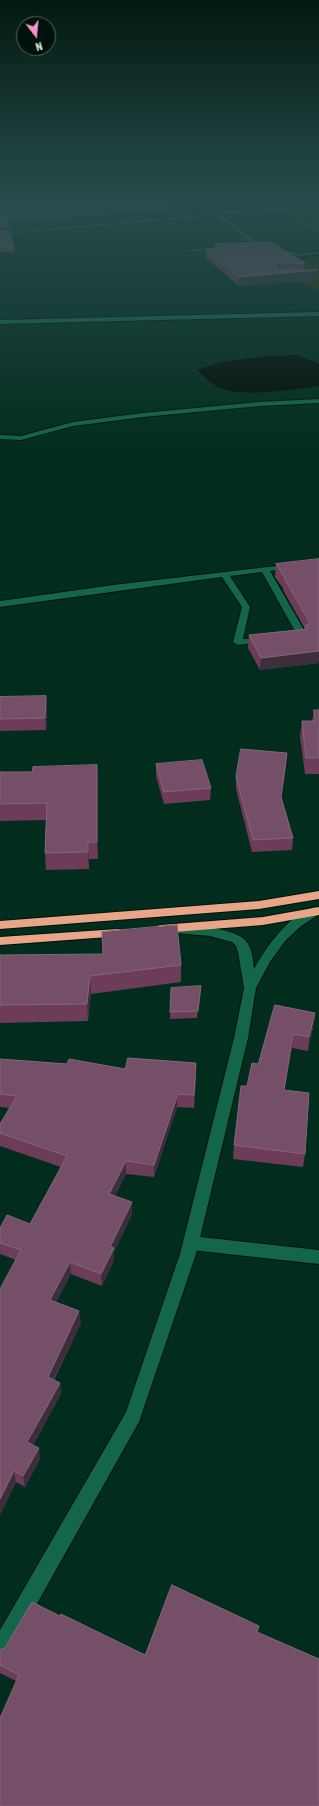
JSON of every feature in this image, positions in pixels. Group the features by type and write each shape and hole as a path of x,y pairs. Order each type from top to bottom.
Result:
{"highway":[{"path":"0,924 259,905 319,895"},
{"path":"147,930 263,921 317,911"},
{"path":"0,941 132,932"}],"street":[{"path":"0,322 319,314"},
{"path":"0,437 21,438 73,424 142,415 260,404 319,401"},
{"path":"0,604 105,589 319,563"},
{"path":"224,574 246,607 238,642 302,635 264,570"},
{"path":"0,1650 133,1416 191,1243 241,1038 250,988 265,960 281,938 296,924 317,911"},
{"path":"170,929 222,934 234,937 241,943 250,988"},
{"path":"191,1243 319,1257"}],"shaded area":[{"path":"310,286 319,286 319,292"},
{"path":"297,355 319,364 319,386 295,390 251,393 237,392 214,385 197,370 221,362 268,356"}],"building":[{"path":"319,559 319,651 261,658 249,635 307,629 305,626 310,623 276,564"},
{"path":"46,696 45,718 0,719 0,697"},
{"path":"314,710 319,710 319,758 306,758 302,721 315,721"},
{"path":"241,749 287,753 281,797 293,838 253,840 236,777"},
{"path":"202,760 211,788 164,792 156,764"},
{"path":"97,765 97,842 88,842 88,852 45,853 47,803 0,804 0,772 32,772 33,767"},
{"path":"177,925 181,965 90,976 87,1004 0,1005 0,955 103,954 102,932"},
{"path":"201,986 198,1011 170,1012 171,988"},
{"path":"275,1005 315,1013 309,1037 293,1034 284,1090 309,1093 305,1154 234,1145 241,1086 247,1086 252,1063 258,1064"},
{"path":"128,1058 196,1063 194,1095 178,1094 154,1165 126,1161 109,1194 132,1202 110,1247 114,1248 101,1274 70,1262 50,1300 79,1311 48,1377 60,1383 27,1442 39,1448 23,1476 14,1471 0,1499 0,1289 21,1250 0,1243 0,1228 7,1215 30,1224 67,1156 0,1133 0,1124 17,1096 0,1094 0,1059 67,1064 69,1059 125,1069"},
{"path":"172,1585 259,1626 257,1632 319,1659 319,1806 0,1806 0,1718 19,1675 0,1665 0,1650 5,1648 32,1602 60,1616 61,1614 145,1655"}]}
